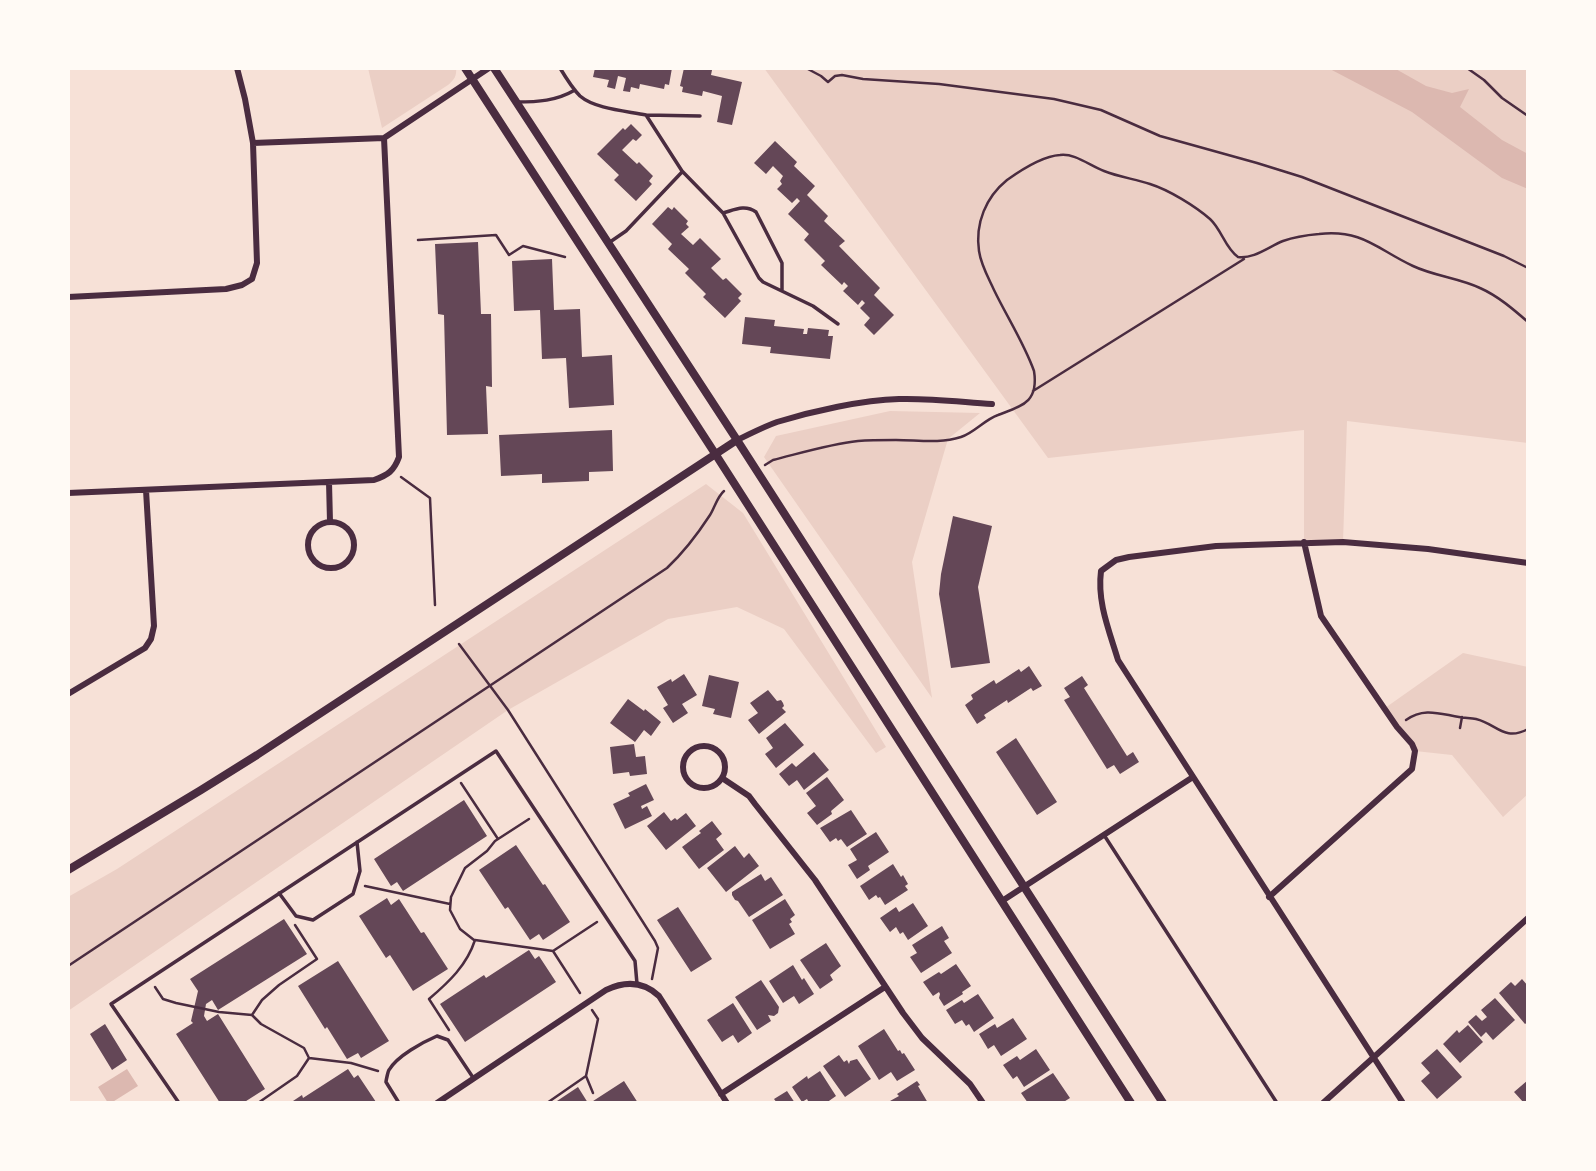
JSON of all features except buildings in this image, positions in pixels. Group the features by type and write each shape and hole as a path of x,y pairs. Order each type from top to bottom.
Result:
{"street":[{"path":"68,297 226,289 252,279 257,263 253,144 237,68"},
{"path":"465,68 1132,1103"},
{"path":"253,144 384,138 489,68"},
{"path":"494,68 737,440 1163,1103"},
{"path":"68,493 374,480 393,471 399,457 384,138"},
{"path":"68,870 246,762 737,440 776,422 875,401 925,399 992,404"},
{"path":"329,482 330,522"},
{"path":"68,694 145,648 151,639 154,626 146,490"},
{"path":"330,522 346,527 355,544 351,559 345,565 327,569 314,561 308,550 309,538 315,528 330,522"},
{"path":"1403,1103 1118,660 1101,600 1101,571 1116,560 1129,557 1216,546 1343,541 1428,549 1528,564"},
{"path":"1269,897 1412,769 1415,751 1321,616 1304,542"},
{"path":"702,746 716,749 725,764 722,778 716,785 709,787 694,785 685,775 683,767 688,753 702,746"},
{"path":"1002,901 1193,777"},
{"path":"722,778 749,796 815,880 922,1038 970,1084 983,1103"},
{"path":"1323,1103 1528,918"},
{"path":"437,1103 586,1003 617,985 637,984 650,988 669,1009 727,1103"},
{"path":"721,1094 885,987"}],"lane":[{"path":"559,68 575,90 592,103 646,115 700,116"},
{"path":"516,102 551,100 575,90"},
{"path":"646,115 682,171 723,213 759,278 813,306 838,324"},
{"path":"608,243 626,231 682,171"},
{"path":"723,213 745,207 756,212 782,263 782,291"},
{"path":"179,1103 111,1004 496,751 635,961 637,984"},
{"path":"1104,835 1278,1103"},
{"path":"279,893 296,916 313,920 353,894 360,871 357,842"},
{"path":"399,1103 386,1082 388,1070 419,1043 437,1036 448,1040 474,1079"}],"path":[{"path":"806,68 828,82 835,76 842,75 939,84 1054,99 1101,110 1160,136 1302,177 1504,256 1528,268"},
{"path":"1467,68 1528,116"},
{"path":"1034,391 1036,382 1031,362 983,266 978,242 980,222 986,206 1000,186 1013,176 1044,160 1064,155 1105,172 1154,185 1200,211 1218,228 1236,256 1246,257"},
{"path":"757,471 773,460 857,442 939,441 961,437 995,416 1023,405 1034,391 1246,257 1294,238 1334,233 1371,242 1413,266 1478,287 1499,299 1528,322"},
{"path":"418,240 496,235 509,255 523,246 565,257"},
{"path":"393,471 430,498 435,605"},
{"path":"68,966 667,568 688,547 712,512 720,494 735,485"},
{"path":"459,644 508,710 655,942 658,948 657,958 650,988"},
{"path":"1397,727 1413,715 1428,711 1478,719 1503,733 1521,733 1528,729"},
{"path":"1460,727 1462,718"},
{"path":"456,777 498,839"},
{"path":"537,814 498,839 465,868 450,904 450,910 460,929 475,940 553,951 606,917"},
{"path":"356,884 450,904"},
{"path":"251,1015 262,1000 279,985 317,959 294,923 296,916"},
{"path":"443,1038 449,1030 429,999 447,983 470,955 475,940"},
{"path":"553,951 598,1019 586,1076 593,1093"},
{"path":"149,978 163,999 219,1012 251,1015 261,1024 304,1048 309,1058"},
{"path":"309,1058 351,1063 388,1074"},
{"path":"258,1103 297,1076 309,1058"},
{"path":"547,1103 586,1076"}],"shaded area":[{"path":"368,68 456,68 456,71 455,78 448,85 382,128"},
{"path":"764,68 1528,68 1528,443 1347,421 1343,542 1304,542 1304,430 1048,458"},
{"path":"1328,68 1394,68 1426,86 1452,93 1469,89 1460,107 1502,140 1528,154 1528,189 1502,178 1412,112"},
{"path":"890,411 980,413 948,439 912,562 932,698 764,457 776,436"},
{"path":"706,484 743,513 886,747 876,753 784,629 737,607 668,619 508,710 68,1011 68,897 117,869"},
{"path":"1463,653 1528,667 1528,794 1503,817 1452,755 1415,751 1385,708"},
{"path":"127,1069 138,1086 108,1103 98,1087"}]}
